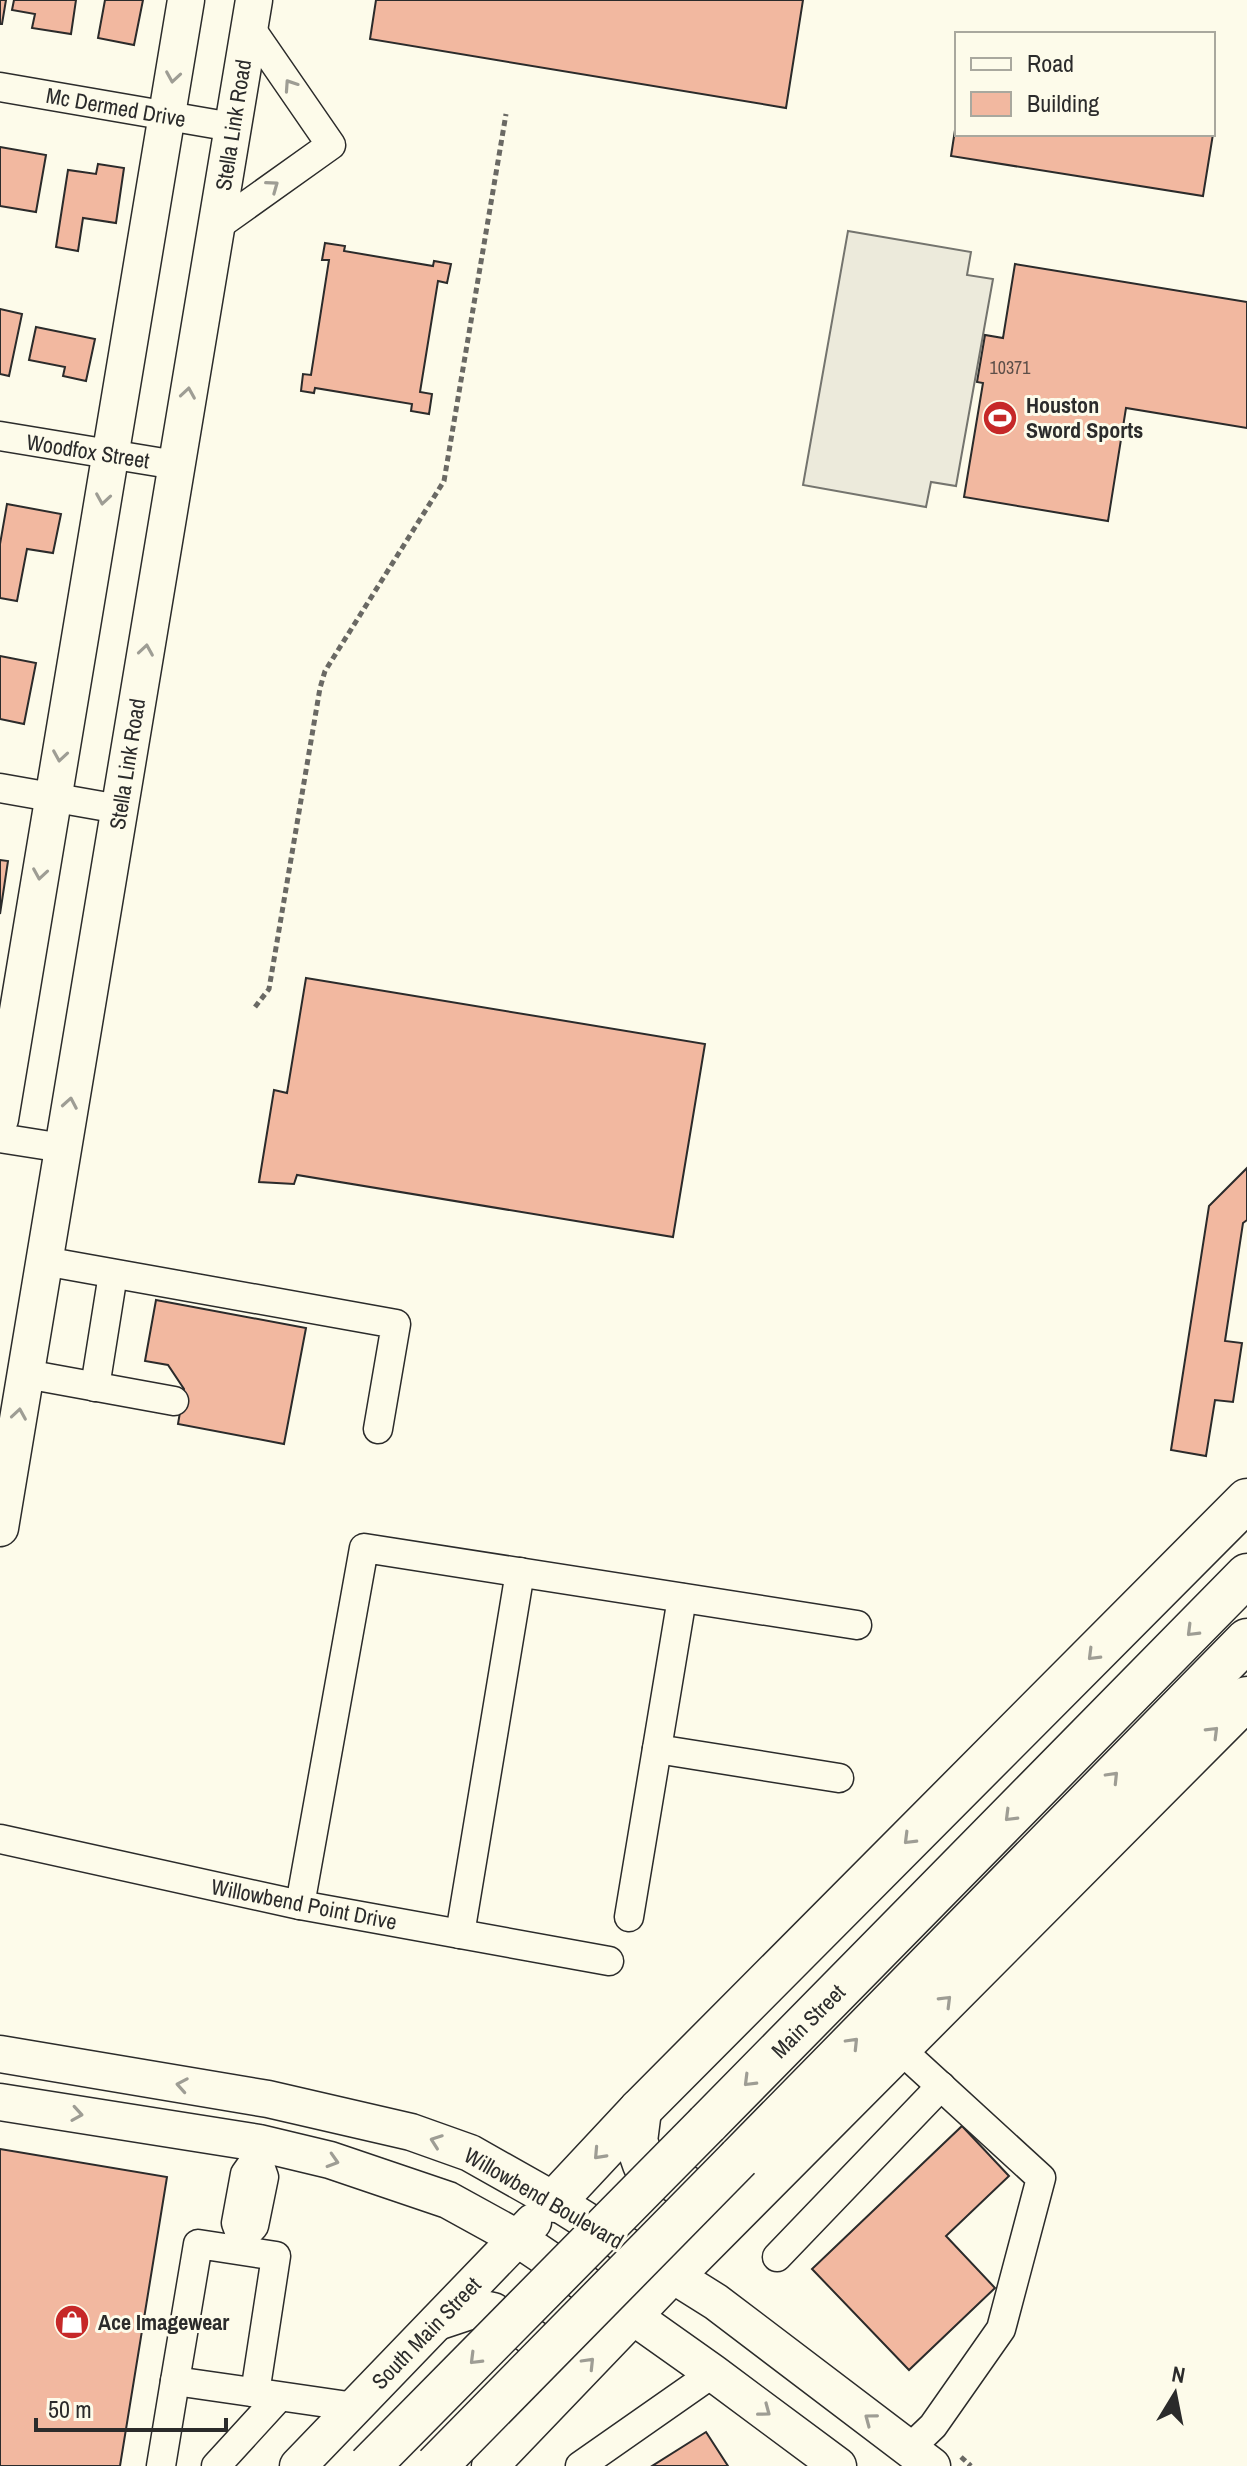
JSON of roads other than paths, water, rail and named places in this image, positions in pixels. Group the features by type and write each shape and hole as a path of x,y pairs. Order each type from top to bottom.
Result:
{"highway":[{"path":"555,2201 640,2110 1247,1500"},
{"name":"Main Street","path":"369,2466 1247,1575"},
{"path":"436,2466 1247,1640"},
{"path":"673,2275 1247,1698"},
{"path":"640,2110 636,2141 644,2164 710,2200 748,2200"}],"main road":[{"path":"0,1119 186,0"},
{"name":"Stella Link Road","path":"0,1528 3,1491 26,1374 251,13"},
{"name":"Willowbend Boulevard","path":"0,2054 268,2099 411,2132 470,2153 555,2201 673,2275 754,2330 920,2458"},
{"path":"258,2150 268,2099"},
{"path":"0,2102 258,2150 330,2160 448,2200 517,2238 634,2317 838,2466"},
{"name":"South Main Street","path":"298,2466 555,2201"},
{"path":"490,2466 673,2275"},
{"path":"437,2322 479,2308 493,2311 545,2346 553,2373 545,2409"}],"street":[{"path":"216,227 331,145 251,13"},
{"name":"Mc Dermed Drive","path":"0,87 232,127"},
{"name":"Woodfox Street","path":"0,436 176,465"},
{"path":"0,788 119,809"},
{"path":"0,1138 63,1148"},
{"path":"44,1261 396,1324 378,1429"},
{"path":"95,1387 113,1274"},
{"path":"26,1374 174,1401"},
{"path":"300,1905 364,1548 857,1625"},
{"path":"460,1934 520,1572"},
{"path":"629,1917 682,1598"},
{"path":"657,1749 839,1778"},
{"name":"Willowbend Point Drive","path":"0,1839 300,1905 609,1961"},
{"path":"899,2048 1041,2178 1001,2329 933,2426 920,2458"},
{"path":"777,2257 941,2086"},
{"path":"240,2244 254,2226 264,2177 258,2150"},
{"path":"161,2466 198,2244 240,2244 276,2256 267,2395 216,2466"},
{"path":"580,2466 713,2373"},
{"path":"175,2381 355,2407"}],"place":[{"name":"Houston Sword Sports","path":"1000,418"},
{"name":"Ace Imagewear","path":"72,2322"}]}
